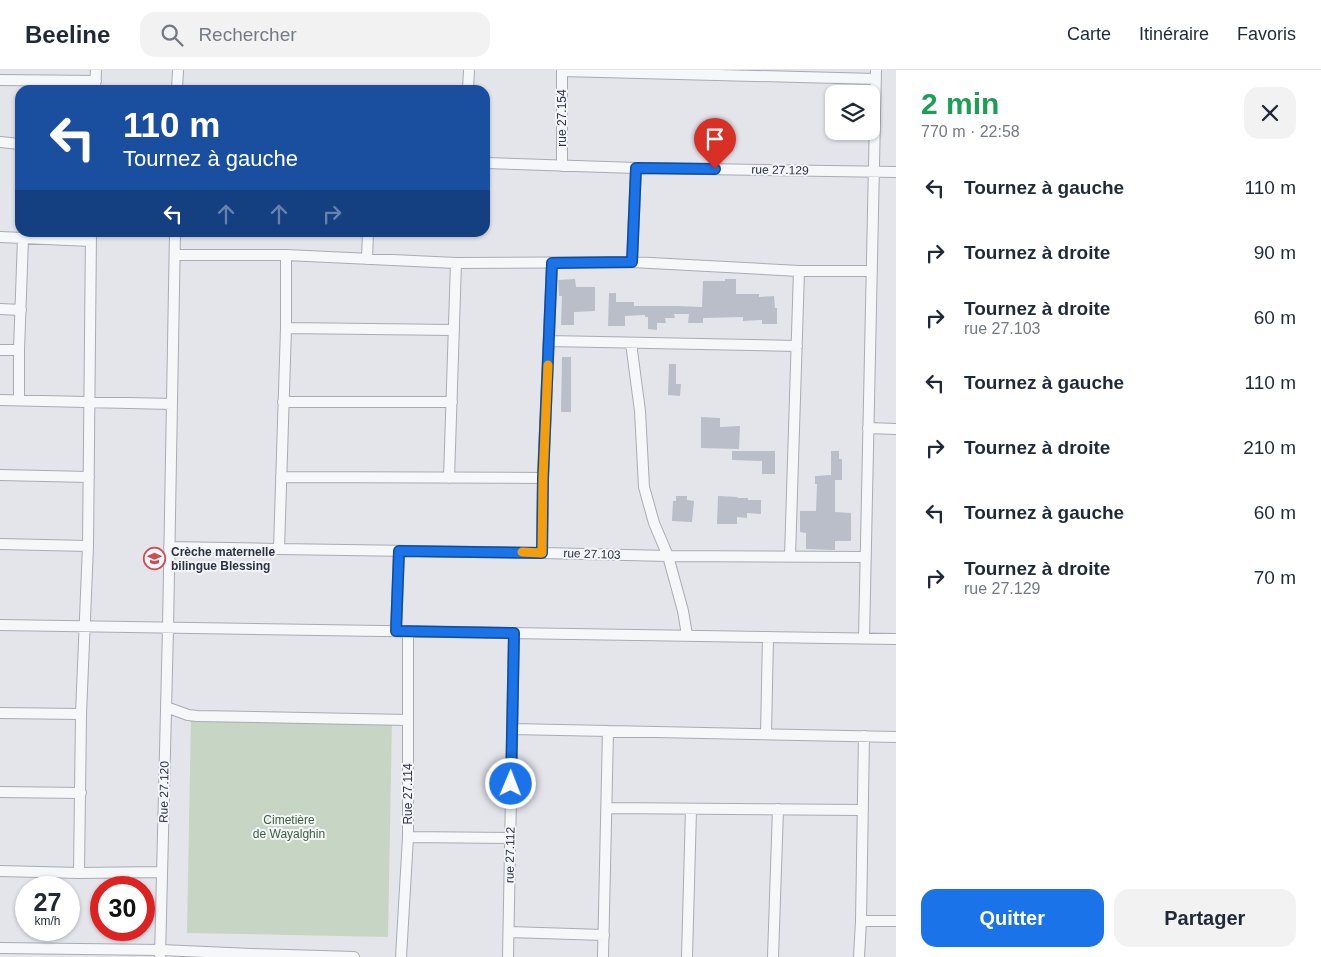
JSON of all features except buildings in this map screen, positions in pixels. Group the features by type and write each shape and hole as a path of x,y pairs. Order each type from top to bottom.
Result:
{"street":[{"path":"96,70 96,85"},
{"path":"177,85 178,70"},
{"path":"468,85 469,70"},
{"path":"562,70 876,75 864,638"},
{"name":"rue 27.154","path":"562,70 562,166"},
{"path":"0,80 80,85"},
{"path":"0,142 15,144"},
{"name":"rue 27.129","path":"490,162 636,168 896,172"},
{"path":"632,262 636,168"},
{"path":"0,237 91,237 88,546 81,714 80,873"},
{"name":"Rue 27.120","path":"160,954 175,237"},
{"path":"367,259 368,237"},
{"path":"19,400 23,238"},
{"path":"175,255 286,255 456,263 632,262 799,271 872,272"},
{"path":"279,549 286,328 286,255"},
{"path":"449,478 456,263"},
{"path":"542,553 543,478 552,263"},
{"path":"790,556 799,271"},
{"path":"0,310 21,310"},
{"path":"286,328 454,330"},
{"path":"549,341 797,346"},
{"path":"631,343 640,411 644,486 654,522 668,556 683,611 687,635"},
{"path":"0,350 19,350"},
{"path":"0,400 172,404"},
{"path":"283,402 452,402"},
{"path":"868,428 896,429"},
{"path":"0,475 89,477"},
{"path":"281,477 543,478"},
{"path":"0,544 88,546"},
{"name":"rue 27.103","path":"169,547 668,556 865,557"},
{"path":"396,631 399,551"},
{"path":"0,625 896,639"},
{"name":"Rue 27.114","path":"402,957 408,837 408,632"},
{"name":"rue 27.112","path":"508,957 514,633"},
{"path":"766,734 768,637"},
{"path":"166,707 188,715 197,716 408,720"},
{"path":"0,713 81,714"},
{"path":"512,729 896,737"},
{"path":"603,957 608,731"},
{"path":"859,957 864,736"},
{"path":"0,792 81,793"},
{"path":"607,808 862,810"},
{"path":"688,957 691,809"},
{"path":"774,957 778,809"},
{"path":"408,837 510,838"},
{"path":"0,871 80,873 162,872"},
{"path":"861,921 896,921"},
{"path":"509,932 604,935"},
{"path":"0,948 160,954 354,957"}],"green space":[{"name":"Cimetière de Wayalghin","path":"191,717 392,721 388,937 187,933"}],"slow traffic":[{"path":"522,552 542,553 548,365"}],"place":[{"name":"Crèche maternelle bilingue Blessing","path":"155,559"}],"route":[{"path":"511,784 514,633 396,631 399,551 542,553 543,478 552,263 632,262 636,168 715,169"}]}
